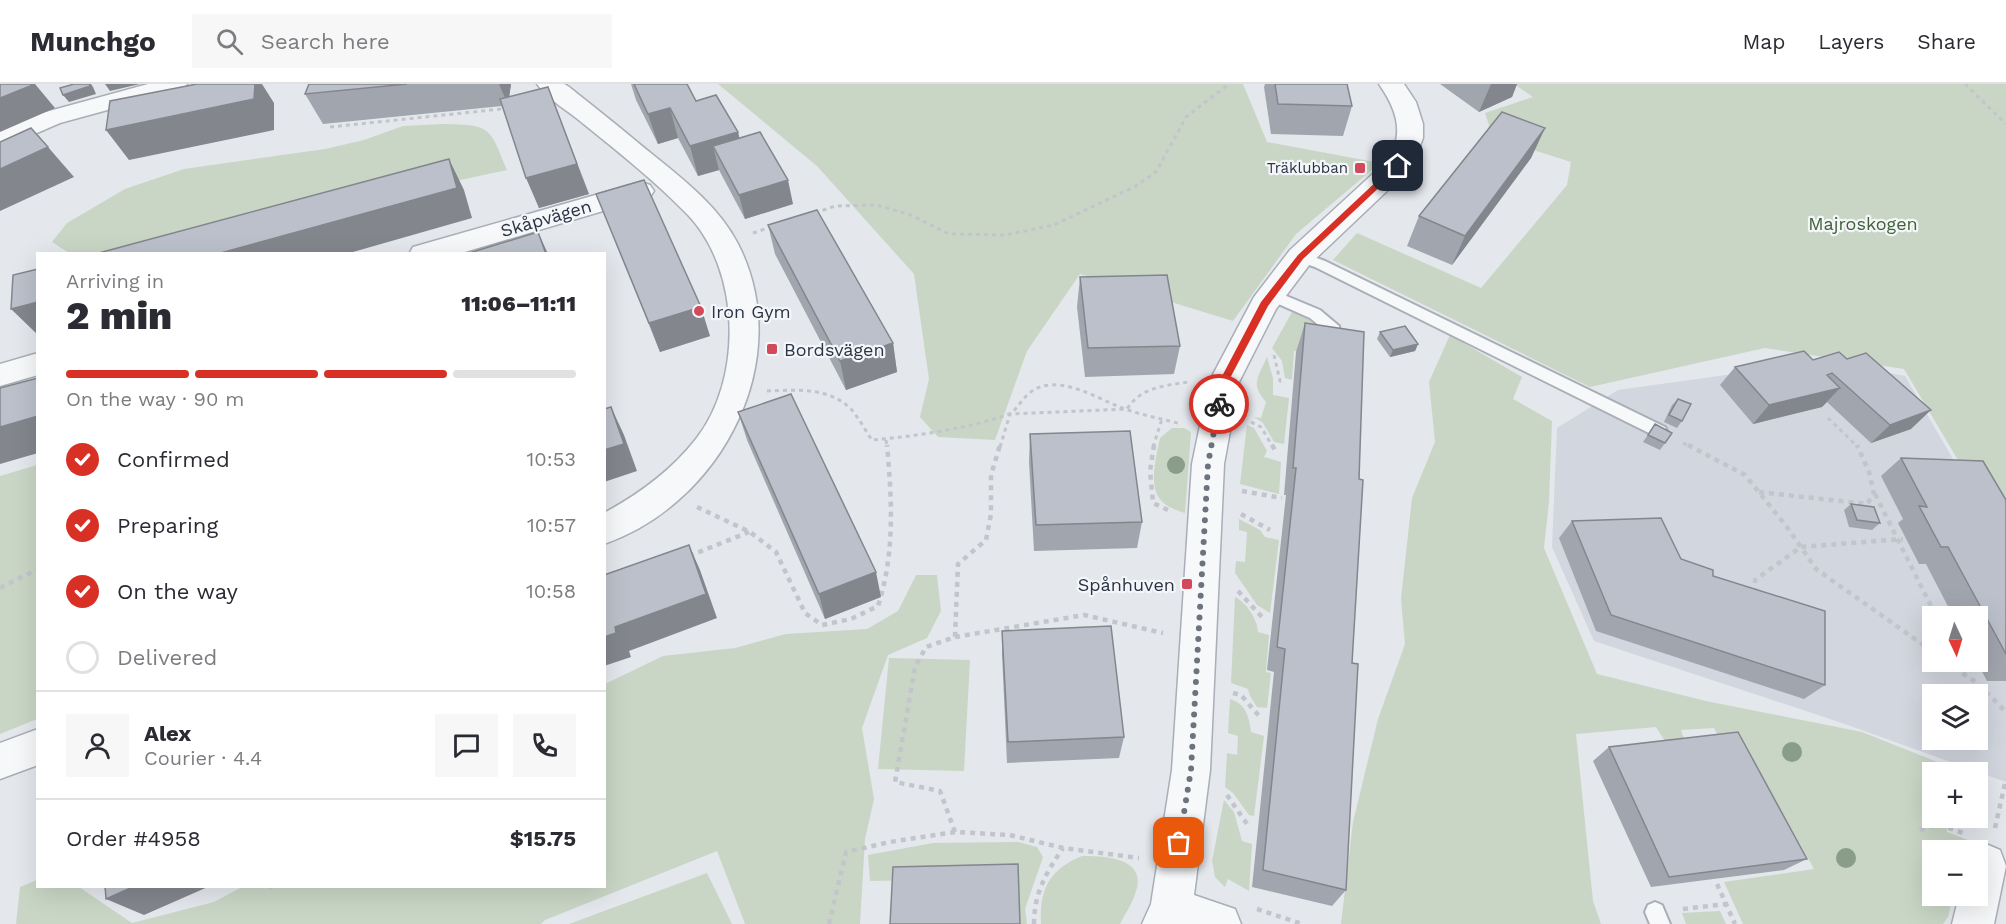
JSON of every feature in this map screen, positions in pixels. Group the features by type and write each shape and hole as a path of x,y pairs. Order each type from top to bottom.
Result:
{"street":[{"path":"0,141 51,118 175,84"},
{"path":"549,84 669,183 700,212 724,243 737,274 742,306 743,338 739,371 726,416 711,444 690,469 665,491 639,511 606,529"},
{"path":"1233,915 1167,916 1191,770 1208,464 1214,432 1224,382 1264,304 1300,257 1398,166 1408,150 1412,137 1412,123 1404,103 1391,84"},
{"name":"Skåpvägen","path":"430,252 669,183"},
{"path":"0,375 36,365"},
{"path":"0,761 36,748"},
{"path":"1973,924 1989,854"}],"lane":[{"path":"1300,257 1320,264 1659,431"},
{"path":"1272,295 1315,314 1334,330 1336,354"}],"path":[{"path":"813,213 835,206 877,205 911,215 949,234 1005,235 1054,225 1136,186 1156,172 1186,117 1229,84"},
{"path":"1965,84 2006,123"},
{"path":"330,127 501,109 507,113 517,110"},
{"path":"724,243 779,225"},
{"path":"1276,360 1280,381 1285,383"},
{"path":"1127,410 1132,400 1143,391 1194,380"},
{"path":"955,637 958,564 986,540 991,514 991,475 1010,414 1020,399 1032,388 1047,385 1074,386 1127,410 1214,432"},
{"path":"733,392 803,389 825,393 847,406 872,440 917,436 1010,414 1127,410"},
{"path":"1244,418 1261,427 1275,450"},
{"path":"1828,418 1857,445 1869,472 1874,494 1901,540 1931,606"},
{"path":"1162,419 1153,442 1149,484 1153,503 1180,516"},
{"path":"1659,431 1745,475 1816,568 1922,644"},
{"path":"665,491 750,532 776,552 805,613 822,625 851,619 878,606 887,583 894,516 886,440"},
{"path":"1235,489 1282,498"},
{"path":"1758,492 1867,504 1874,494"},
{"path":"1233,510 1270,530"},
{"path":"688,557 750,532"},
{"path":"1756,603 1755,580 1801,547 1901,540"},
{"path":"0,588 36,570"},
{"path":"1230,581 1262,617"},
{"path":"955,832 940,791 895,782 915,667 926,647 955,637 1084,615 1198,641"},
{"path":"1962,672 1977,683 2006,712"},
{"path":"1225,692 1241,695 1259,716"},
{"path":"1920,830 1939,824 1989,854 2006,779"},
{"path":"1225,792 1247,824"},
{"path":"829,924 846,852 890,842 955,832 1010,835 1063,848 1152,859"},
{"path":"1034,924 1033,908 1039,882 1063,848"},
{"path":"1717,884 1735,924"},
{"path":"1658,918 1726,903"},
{"path":"1233,915 1302,924"}],"shaded area":[{"path":"1827,361 1905,376 2006,551 2006,782 1988,776 1988,762 1950,762 1842,723 1594,641 1552,547 1557,428 1618,390"}],"green space":[{"path":"718,84 1243,84 1267,142 1380,163 1296,234 1233,321 1080,274 1027,351 995,440 938,437 920,417 929,379 914,274 817,166"},
{"name":"Majroskogen","path":"1514,84 2006,84 2006,541 1904,369 1765,348 1590,387 1333,260 1357,233 1481,288 1567,185 1571,162 1487,135 1489,125 1485,113 1533,97"},
{"path":"443,124 480,127 491,136 507,170 122,252 67,252 52,242 67,223 125,189 184,169 325,149 364,140 403,126"},
{"path":"1292,312 1306,317 1325,334 1324,353 1294,351 1292,380 1285,378 1282,361 1272,348"},
{"path":"1450,335 1522,377 1513,399 1552,421 1549,501 1544,548 1597,674 1706,701 1862,732 1937,762 1922,762 1922,828 1947,828 1947,832 1968,840 1922,840 1922,906 1951,906 1948,917 1943,924 1743,924 1724,882 1814,869 1765,781 1742,783 1714,728 1681,730 1686,745 1668,746 1656,727 1576,734 1593,901 1601,924 1341,924 1353,822 1378,719 1405,644 1401,599 1412,498 1435,442 1429,382"},
{"path":"1267,357 1273,378 1273,395 1289,398 1284,444 1274,442 1263,423 1254,417 1261,418 1266,402 1258,390 1257,380"},
{"path":"1247,425 1254,428 1267,451 1264,457 1281,462 1279,494 1240,484"},
{"path":"1172,428 1184,428 1191,432 1185,513 1162,502 1156,493 1154,469 1160,438"},
{"path":"36,465 36,719 0,734 0,476"},
{"path":"1239,519 1260,530 1265,537 1279,540 1270,613 1257,605 1235,573 1236,561 1245,562 1247,532 1239,530"},
{"path":"916,575 937,575 941,611 927,638 888,655 862,728 874,799 865,839 860,924 745,924 717,851 545,920 541,924 16,924 20,887 36,880 36,888 80,888 132,923 214,902 240,888 606,888 606,684 663,656 735,648 786,634 867,629 898,611"},
{"path":"1235,597 1251,612 1258,632 1269,635 1266,672 1271,673 1267,708 1257,707 1248,689 1231,683"},
{"path":"889,658 970,660 964,771 878,769"},
{"path":"1230,699 1240,704 1246,711 1251,732 1264,736 1254,816 1249,815 1233,793 1225,787 1227,753 1237,755 1238,736 1228,733"},
{"path":"1224,800 1234,812 1242,841 1252,844 1249,891 1228,879 1225,887 1215,877 1212,861"},
{"path":"1018,842 1037,847 1043,857 1025,909 1027,924 1020,924 1018,878 870,881 868,855 933,843"},
{"path":"1082,856 1123,861 1136,873 1138,882 1135,894 1120,924 1041,924 1042,900 1049,882 1062,867"},
{"path":"707,873 732,924 569,924"},
{"path":"1720,911 1726,924 1686,924 1682,913"}],"building":[{"path":"0,84 35,84 0,98"},
{"path":"74,84 89,84 90,86 63,95 60,88"},
{"path":"197,84 255,84 254,99 106,130 110,101"},
{"path":"309,84 407,84 305,94"},
{"path":"634,84 687,84 696,101 716,95 738,132 690,146 670,108 648,114"},
{"path":"1275,84 1347,84 1352,106 1278,104"},
{"path":"548,87 577,164 526,178 500,99"},
{"path":"1502,112 1545,128 1465,236 1419,216"},
{"path":"31,128 48,147 0,169 0,142"},
{"path":"760,132 788,180 739,195 713,146"},
{"path":"449,159 457,188 224,252 102,252"},
{"path":"644,180 701,307 649,323 596,194"},
{"path":"817,210 893,343 840,361 768,225"},
{"path":"538,232 545,252 473,252"},
{"path":"36,269 36,303 11,309 13,275"},
{"path":"1167,275 1180,346 1088,348 1080,277"},
{"path":"1305,323 1364,332 1359,479 1363,480 1352,663 1358,664 1346,890 1263,870 1285,649 1277,647 1296,468 1293,468"},
{"path":"1405,326 1418,344 1393,350 1380,332"},
{"path":"1804,351 1813,360 1839,352 1847,359 1866,353 1931,410 1890,425 1832,373 1827,375 1840,388 1769,405 1735,367"},
{"path":"36,379 36,417 0,427 0,388"},
{"path":"791,394 876,572 819,594 738,412"},
{"path":"1678,399 1691,404 1682,421 1669,415"},
{"path":"611,407 624,444 606,449 606,408"},
{"path":"1655,424 1672,433 1665,443 1648,435"},
{"path":"1130,431 1142,522 1036,525 1030,434"},
{"path":"1901,458 1983,461 2006,500 2006,654 1988,621 1988,606 1980,606 1948,547 1941,547 1919,506 1927,507"},
{"path":"1851,504 1874,507 1880,523 1857,520"},
{"path":"1661,518 1681,559 1713,570 1713,576 1825,611 1825,685 1611,615 1572,521"},
{"path":"689,545 706,594 615,627 616,633 606,636 606,574"},
{"path":"1111,626 1124,737 1008,742 1002,631"},
{"path":"1738,732 1807,859 1669,877 1609,747"},
{"path":"1018,864 1020,924 890,924 893,867"},
{"path":"105,888 131,888 106,899"}],"way so far":[{"path":"1179,843 1191,770 1208,464 1219,404"}],"place":[{"name":"Träklubban","path":"1360,168"},
{"name":"Iron Gym","path":"699,311"},
{"name":"Bordsvägen","path":"772,349"},
{"name":"Spånhuven","path":"1187,584"}],"route":[{"path":"1219,404 1224,382 1264,304 1300,257 1398,166"}]}
